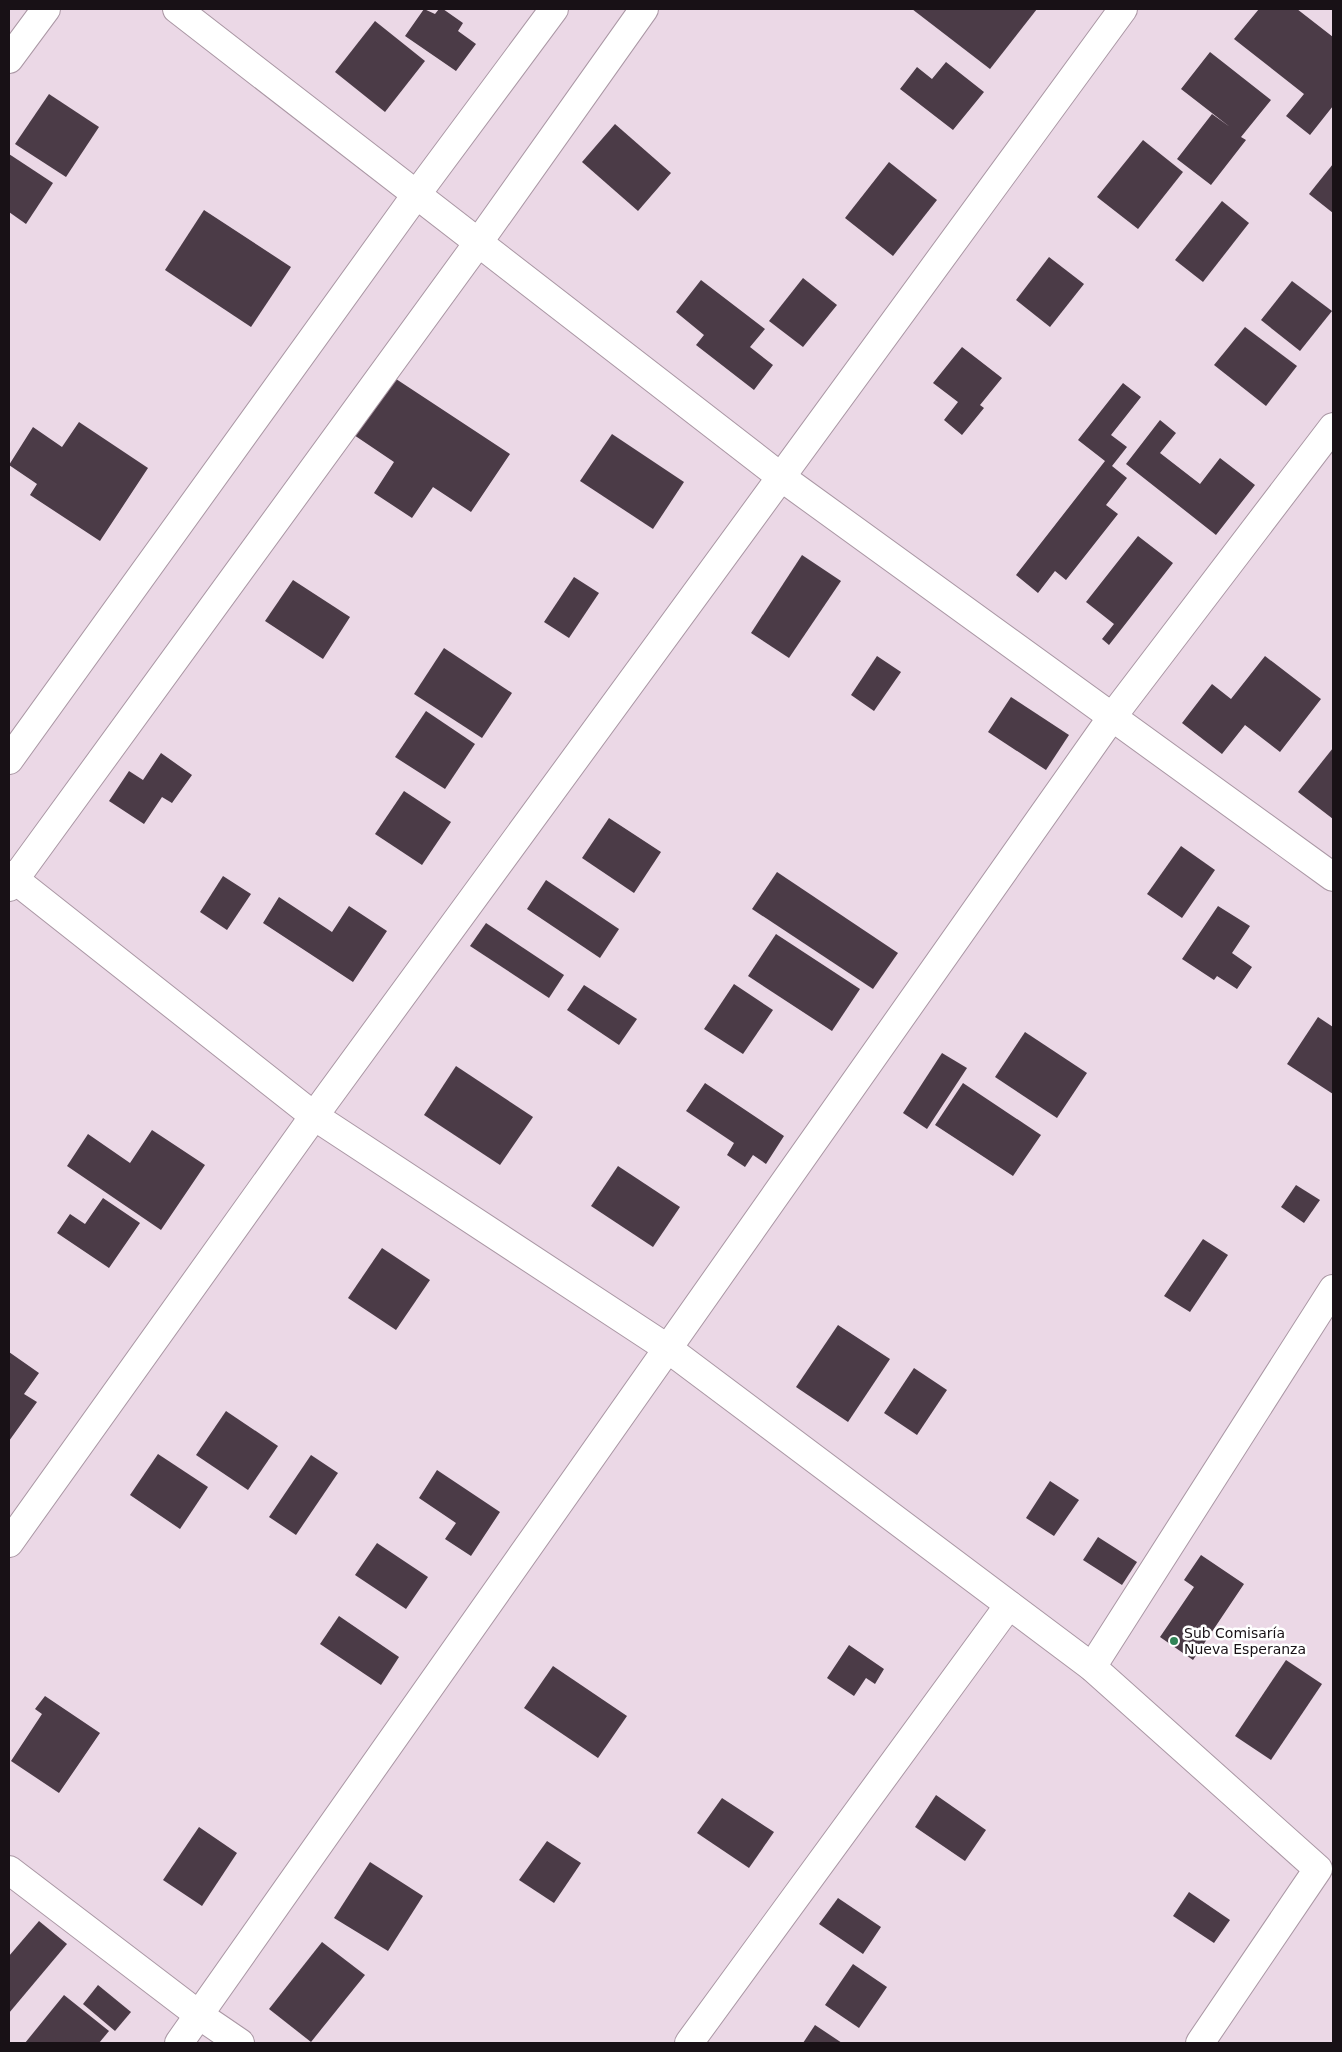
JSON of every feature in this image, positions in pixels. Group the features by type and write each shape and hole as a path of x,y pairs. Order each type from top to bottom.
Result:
{"street":[{"path":"9,59 46,9"},
{"path":"177,9 416,196 781,476 1333,877"},
{"path":"9,760 416,196 554,9"},
{"path":"644,9 478,243 11,880 314,1116 667,1348 1092,1667 1326,1874 1200,2043"},
{"path":"9,1543 314,1116 1123,9"},
{"path":"179,2043 1112,717 1333,427"},
{"path":"1092,1667 1333,1289"},
{"path":"689,2043 1009,1605"},
{"path":"9,1870 199,2015 240,2043"}],"building":[{"path":"424,9 435,14 439,9 443,9 463,23 458,31 476,44 456,71 405,36"},
{"path":"912,9 1037,9 990,69"},
{"path":"1259,9 1297,9 1333,37 1333,106 1310,135 1286,116 1304,94 1234,39"},
{"path":"375,21 425,61 385,112 335,72"},
{"path":"1210,52 1271,100 1241,137 1246,140 1211,185 1177,159 1212,114 1230,127 1181,89"},
{"path":"946,62 984,92 953,130 900,89 917,67 932,79"},
{"path":"49,94 99,127 66,177 15,144"},
{"path":"615,124 671,173 638,211 582,162"},
{"path":"1143,140 1183,172 1138,229 1097,197"},
{"path":"9,154 53,183 26,224 9,212"},
{"path":"889,162 937,200 893,256 845,218"},
{"path":"1333,164 1333,213 1309,194"},
{"path":"1222,201 1249,223 1203,282 1175,260"},
{"path":"204,210 291,267 251,327 165,270"},
{"path":"1049,257 1084,284 1050,327 1016,300"},
{"path":"803,278 837,305 803,347 769,321"},
{"path":"701,280 765,329 750,347 773,365 754,390 696,345 704,335 676,312"},
{"path":"1292,281 1332,311 1300,351 1261,320"},
{"path":"1245,327 1297,366 1266,406 1214,365"},
{"path":"962,347 1002,378 980,405 984,408 962,435 944,420 958,402 933,383"},
{"path":"390,375 510,454 471,512 433,487 412,518 374,493 394,462 351,433"},
{"path":"1123,383 1141,397 1111,435 1127,447 1112,466 1127,478 1106,505 1118,514 1066,580 1055,571 1038,593 1016,575 1105,461 1078,440"},
{"path":"1160,420 1176,433 1160,453 1200,484 1220,458 1255,485 1216,535 1126,464"},
{"path":"79,422 148,468 100,541 30,495 37,484 9,465 33,427 62,447"},
{"path":"612,434 684,482 653,529 580,481"},
{"path":"1138,536 1173,563 1109,645 1102,639 1114,624 1086,602"},
{"path":"802,555 841,581 789,658 751,633"},
{"path":"574,577 599,593 569,638 544,622"},
{"path":"293,580 350,617 323,659 265,621"},
{"path":"444,648 512,693 482,738 414,694"},
{"path":"877,656 901,672 874,711 851,695"},
{"path":"1265,656 1321,699 1280,752 1245,725 1222,754 1182,723 1212,684 1231,699"},
{"path":"1011,697 1069,735 1046,770 988,732"},
{"path":"426,711 475,744 445,789 395,757"},
{"path":"1333,748 1333,819 1298,792"},
{"path":"161,753 192,775 172,803 162,797 144,824 109,801 129,771 143,780"},
{"path":"404,791 451,822 422,865 375,834"},
{"path":"609,818 661,852 634,893 582,858"},
{"path":"1181,846 1215,870 1182,918 1147,894"},
{"path":"777,872 898,953 873,989 752,909"},
{"path":"223,876 251,894 227,930 200,912"},
{"path":"546,880 619,929 600,958 527,909"},
{"path":"279,897 332,932 349,906 387,931 353,982 263,923"},
{"path":"1218,906 1250,926 1232,953 1252,967 1237,989 1217,976 1214,980 1182,959"},
{"path":"486,923 564,975 549,998 470,946"},
{"path":"776,934 860,989 832,1031 748,976"},
{"path":"734,984 773,1010 743,1054 704,1029"},
{"path":"584,985 637,1019 619,1045 567,1010"},
{"path":"1318,1017 1333,1027 1333,1094 1287,1064"},
{"path":"1025,1032 1087,1073 1057,1118 995,1077"},
{"path":"942,1053 967,1068 927,1129 903,1113"},
{"path":"456,1066 533,1117 500,1165 424,1115"},
{"path":"705,1083 784,1136 766,1164 753,1155 745,1167 727,1155 734,1143 686,1111"},
{"path":"963,1083 1041,1135 1013,1176 935,1125"},
{"path":"152,1130 205,1165 161,1230 67,1166 88,1134 130,1163"},
{"path":"618,1166 680,1207 653,1247 591,1206"},
{"path":"1296,1185 1320,1200 1304,1223 1281,1207"},
{"path":"103,1198 140,1223 109,1268 57,1233 70,1214 85,1224"},
{"path":"1203,1239 1228,1255 1190,1312 1164,1296"},
{"path":"382,1248 430,1280 396,1330 348,1298"},
{"path":"838,1325 890,1359 848,1422 796,1387"},
{"path":"9,1352 39,1373 24,1394 37,1402 9,1441"},
{"path":"914,1368 947,1390 917,1435 884,1413"},
{"path":"226,1411 278,1446 248,1490 196,1455"},
{"path":"158,1454 208,1487 180,1529 130,1495"},
{"path":"311,1455 338,1473 296,1535 269,1517"},
{"path":"437,1470 500,1512 471,1556 445,1539 456,1523 419,1498"},
{"path":"1050,1481 1079,1500 1054,1536 1026,1518"},
{"path":"1098,1537 1137,1562 1122,1585 1083,1560"},
{"path":"377,1543 428,1577 406,1609 355,1575"},
{"path":"1201,1555 1244,1584 1193,1660 1160,1637 1194,1587 1184,1580"},
{"path":"339,1616 399,1657 381,1685 320,1644"},
{"path":"849,1645 884,1669 875,1684 866,1678 854,1696 827,1678"},
{"path":"1286,1660 1322,1684 1271,1760 1235,1736"},
{"path":"553,1666 627,1716 598,1758 524,1708"},
{"path":"45,1696 100,1733 59,1793 11,1761 42,1714 35,1709"},
{"path":"936,1795 986,1830 965,1861 915,1827"},
{"path":"722,1798 774,1832 749,1868 697,1833"},
{"path":"199,1827 237,1853 202,1906 163,1880"},
{"path":"547,1841 581,1863 554,1903 519,1880"},
{"path":"370,1862 423,1896 388,1951 334,1918"},
{"path":"1189,1892 1230,1920 1214,1943 1173,1916"},
{"path":"838,1898 881,1927 863,1954 819,1924"},
{"path":"39,1921 67,1944 9,2013 9,1956"},
{"path":"322,1942 365,1975 311,2042 269,2009"},
{"path":"853,1964 887,1987 859,2028 825,2005"},
{"path":"98,1985 131,2012 115,2031 83,2004"},
{"path":"64,1995 109,2031 99,2043 25,2043"},
{"path":"815,2025 842,2043 803,2043"}],"place":[{"name":"Sub Comisaría Nueva Esperanza","path":"1174,1641"}]}
